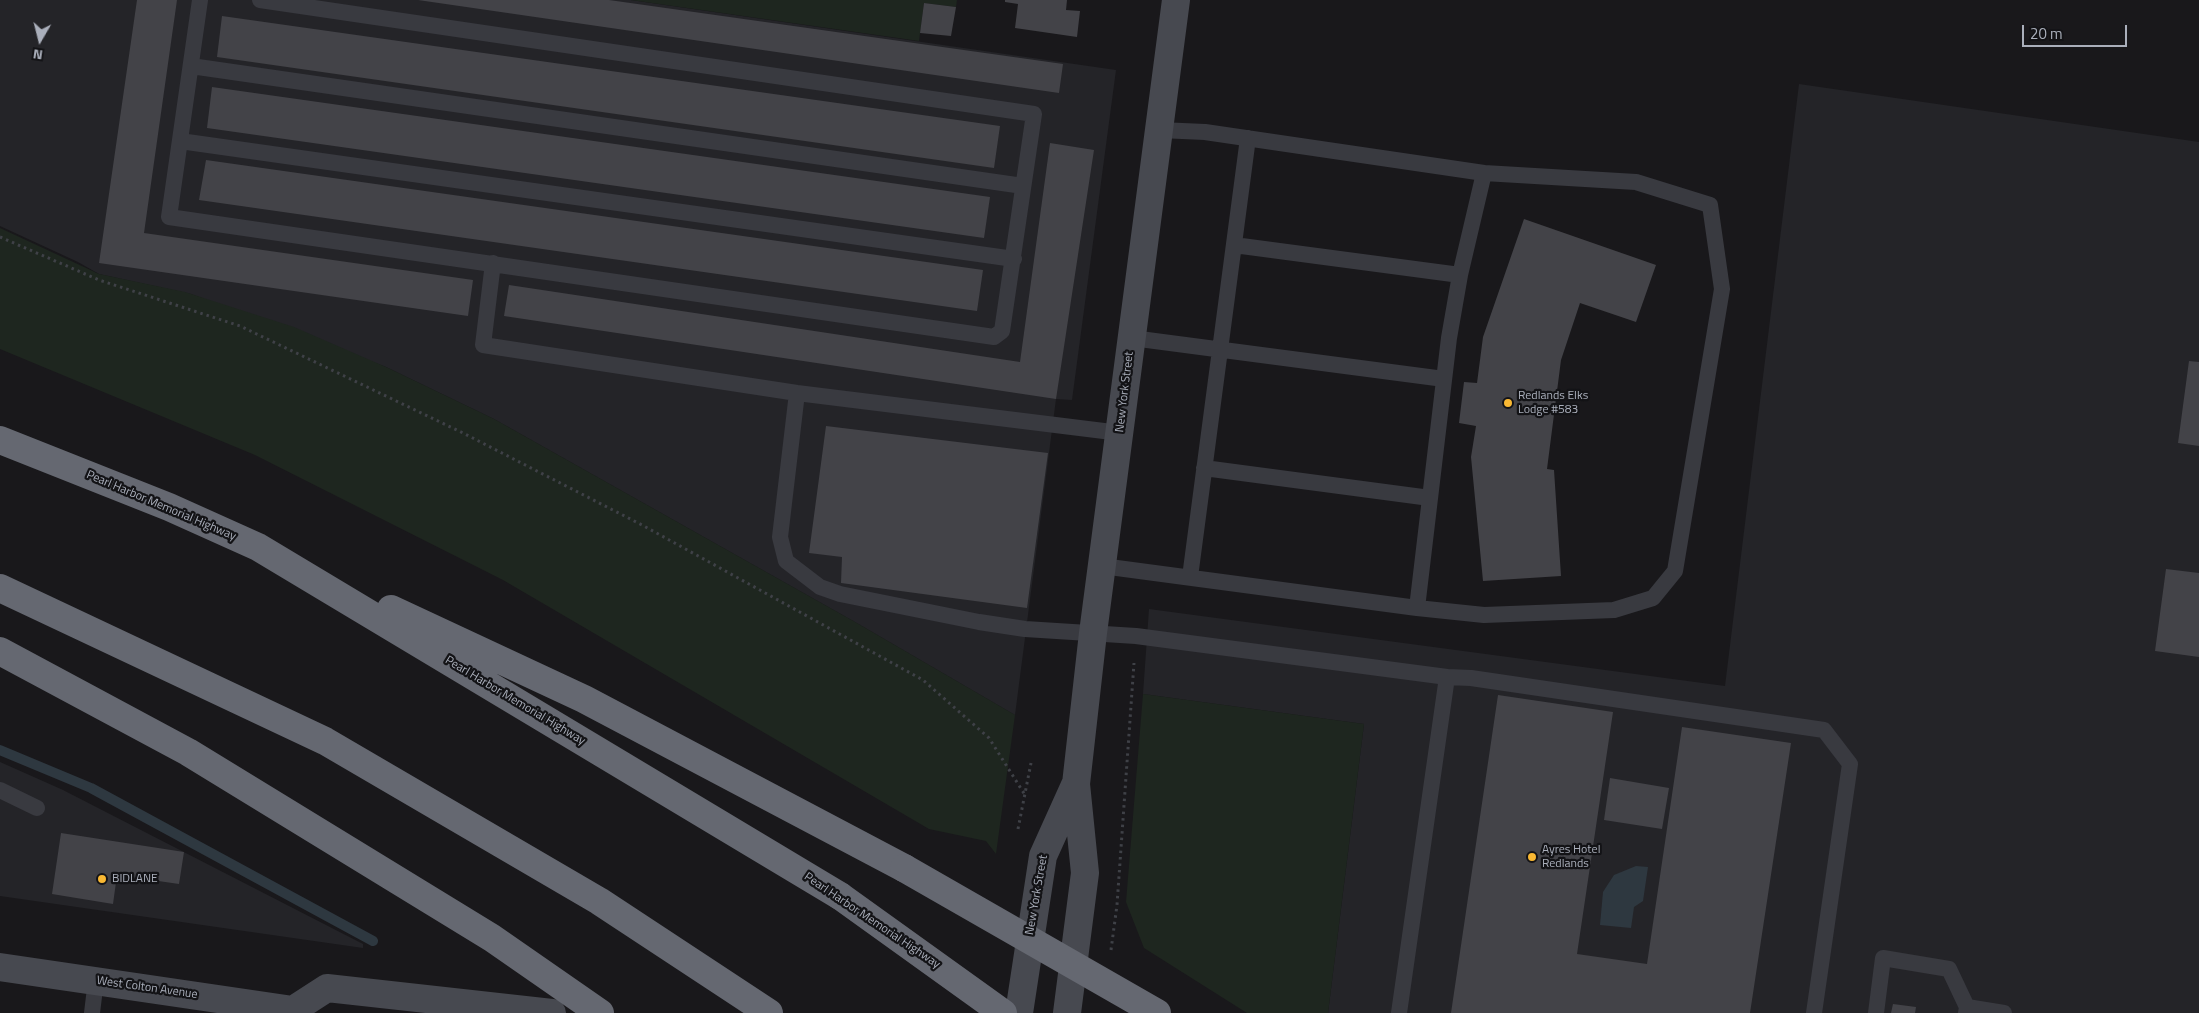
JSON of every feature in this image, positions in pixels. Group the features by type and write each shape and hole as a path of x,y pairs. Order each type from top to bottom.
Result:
{"highway":[{"name":"Pearl Harbor Memorial Highway","path":"0,440 170,507 258,546 840,896 1003,1013"},
{"path":"258,546 584,699 904,868 1157,1013"},
{"path":"0,588 325,741 599,901 769,1013"},
{"path":"0,651 188,752 492,938 600,1013"}],"street":[{"name":"New York Street","path":"1067,1013 1085,873 1076,784 1093,634 1176,0"},
{"name":"New York Street","path":"1018,1013 1043,856 1076,784"},
{"name":"West Colton Avenue","path":"0,966 294,1012 327,988 552,1013"}],"lane":[{"path":"200,0 169,217 994,337 1002,331 1034,114 260,0"},
{"path":"191,66 1023,186"},
{"path":"1102,566 1417,608 1484,615 1614,610 1654,598 1675,571 1722,289 1710,205 1636,182 1484,173 1248,138 1160,130"},
{"path":"1190,577 1248,138"},
{"path":"180,141 1014,259"},
{"path":"1417,608 1444,379 1460,275 1484,173"},
{"path":"1234,244 1460,275"},
{"path":"493,263 483,346 797,392 1120,433"},
{"path":"1132,338 1444,379"},
{"path":"797,392 780,537 786,560 820,587 840,594 979,622 1025,629 1136,636 1447,677 1471,678 1824,730 1850,764 1814,1013"},
{"path":"1204,468 1430,498"},
{"path":"1399,1013 1447,677"},
{"path":"0,790 37,808"},
{"path":"1876,1013 1883,958 1949,970 1966,1010 2004,1013"},
{"path":"92,1013 96,980"}],"path":[{"path":"0,236 99,280 240,326 463,433 642,525 923,680 988,738 1025,795"},
{"path":"1111,954 1117,905 1136,636"}],"shaded area":[{"path":"0,0 631,0 1116,70 1072,400 1056,399 1015,715 855,622 494,419 386,367 191,294 99,274 78,262 0,226"},
{"path":"631,0 957,0 956,7 924,3 919,41"},
{"path":"1799,84 2199,142 2199,1013 1328,1013 1364,724 1143,694 1149,609 1725,686"},
{"path":"0,228 99,274 185,292 294,327 386,367 494,419 855,622 1015,715 996,854 986,841 929,829 503,580 255,455 0,349"},
{"path":"1143,694 1364,724 1328,1013 1247,1013 1144,948 1126,902"},
{"path":"0,762 63,790 363,944 363,948 0,896"},
{"path":"1636,866 1648,867 1643,901 1634,907 1631,928 1600,925 1603,892 1614,875"}],"building":[{"path":"137,0 177,0 144,233 473,280 468,316 99,263"},
{"path":"418,0 609,0 1063,64 1059,93"},
{"path":"1005,0 1067,0 1066,10 1080,11 1077,37 1015,28 1018,4 1005,2"},
{"path":"924,3 956,7 951,36 920,33"},
{"path":"222,16 1000,126 994,168 217,57"},
{"path":"212,87 990,197 984,238 207,128"},
{"path":"1050,143 1094,150 1056,399 504,316 509,285 1020,362"},
{"path":"206,160 983,270 977,311 199,200"},
{"name":"Redlands Elks Lodge #583","path":"1524,219 1656,265 1636,322 1580,303 1561,360 1547,469 1554,470 1561,576 1483,581 1471,457 1476,426 1459,423 1464,382 1477,383 1483,337"},
{"path":"2189,361 2199,362 2199,446 2178,443"},
{"path":"826,426 1048,453 1027,608 841,583 842,557 809,553"},
{"path":"2166,569 2199,573 2199,657 2155,651"},
{"name":"Ayres Hotel Redlands","path":"1498,695 1613,712 1577,954 1647,964 1682,727 1791,743 1750,1013 1451,1013"},
{"path":"1610,778 1669,788 1662,829 1604,820"},
{"path":"61,833 184,852 179,884 117,875 113,904 52,894"},
{"path":"1893,1004 1916,1007 1915,1013 1891,1013"}],"waterway":[{"path":"0,750 91,788 373,941"}],"place":[{"name":"Redlands Elks Lodge #583","path":"1508,403"},
{"name":"Ayres Hotel Redlands","path":"1532,857"},
{"name":"BIDLANE","path":"102,879"}]}
